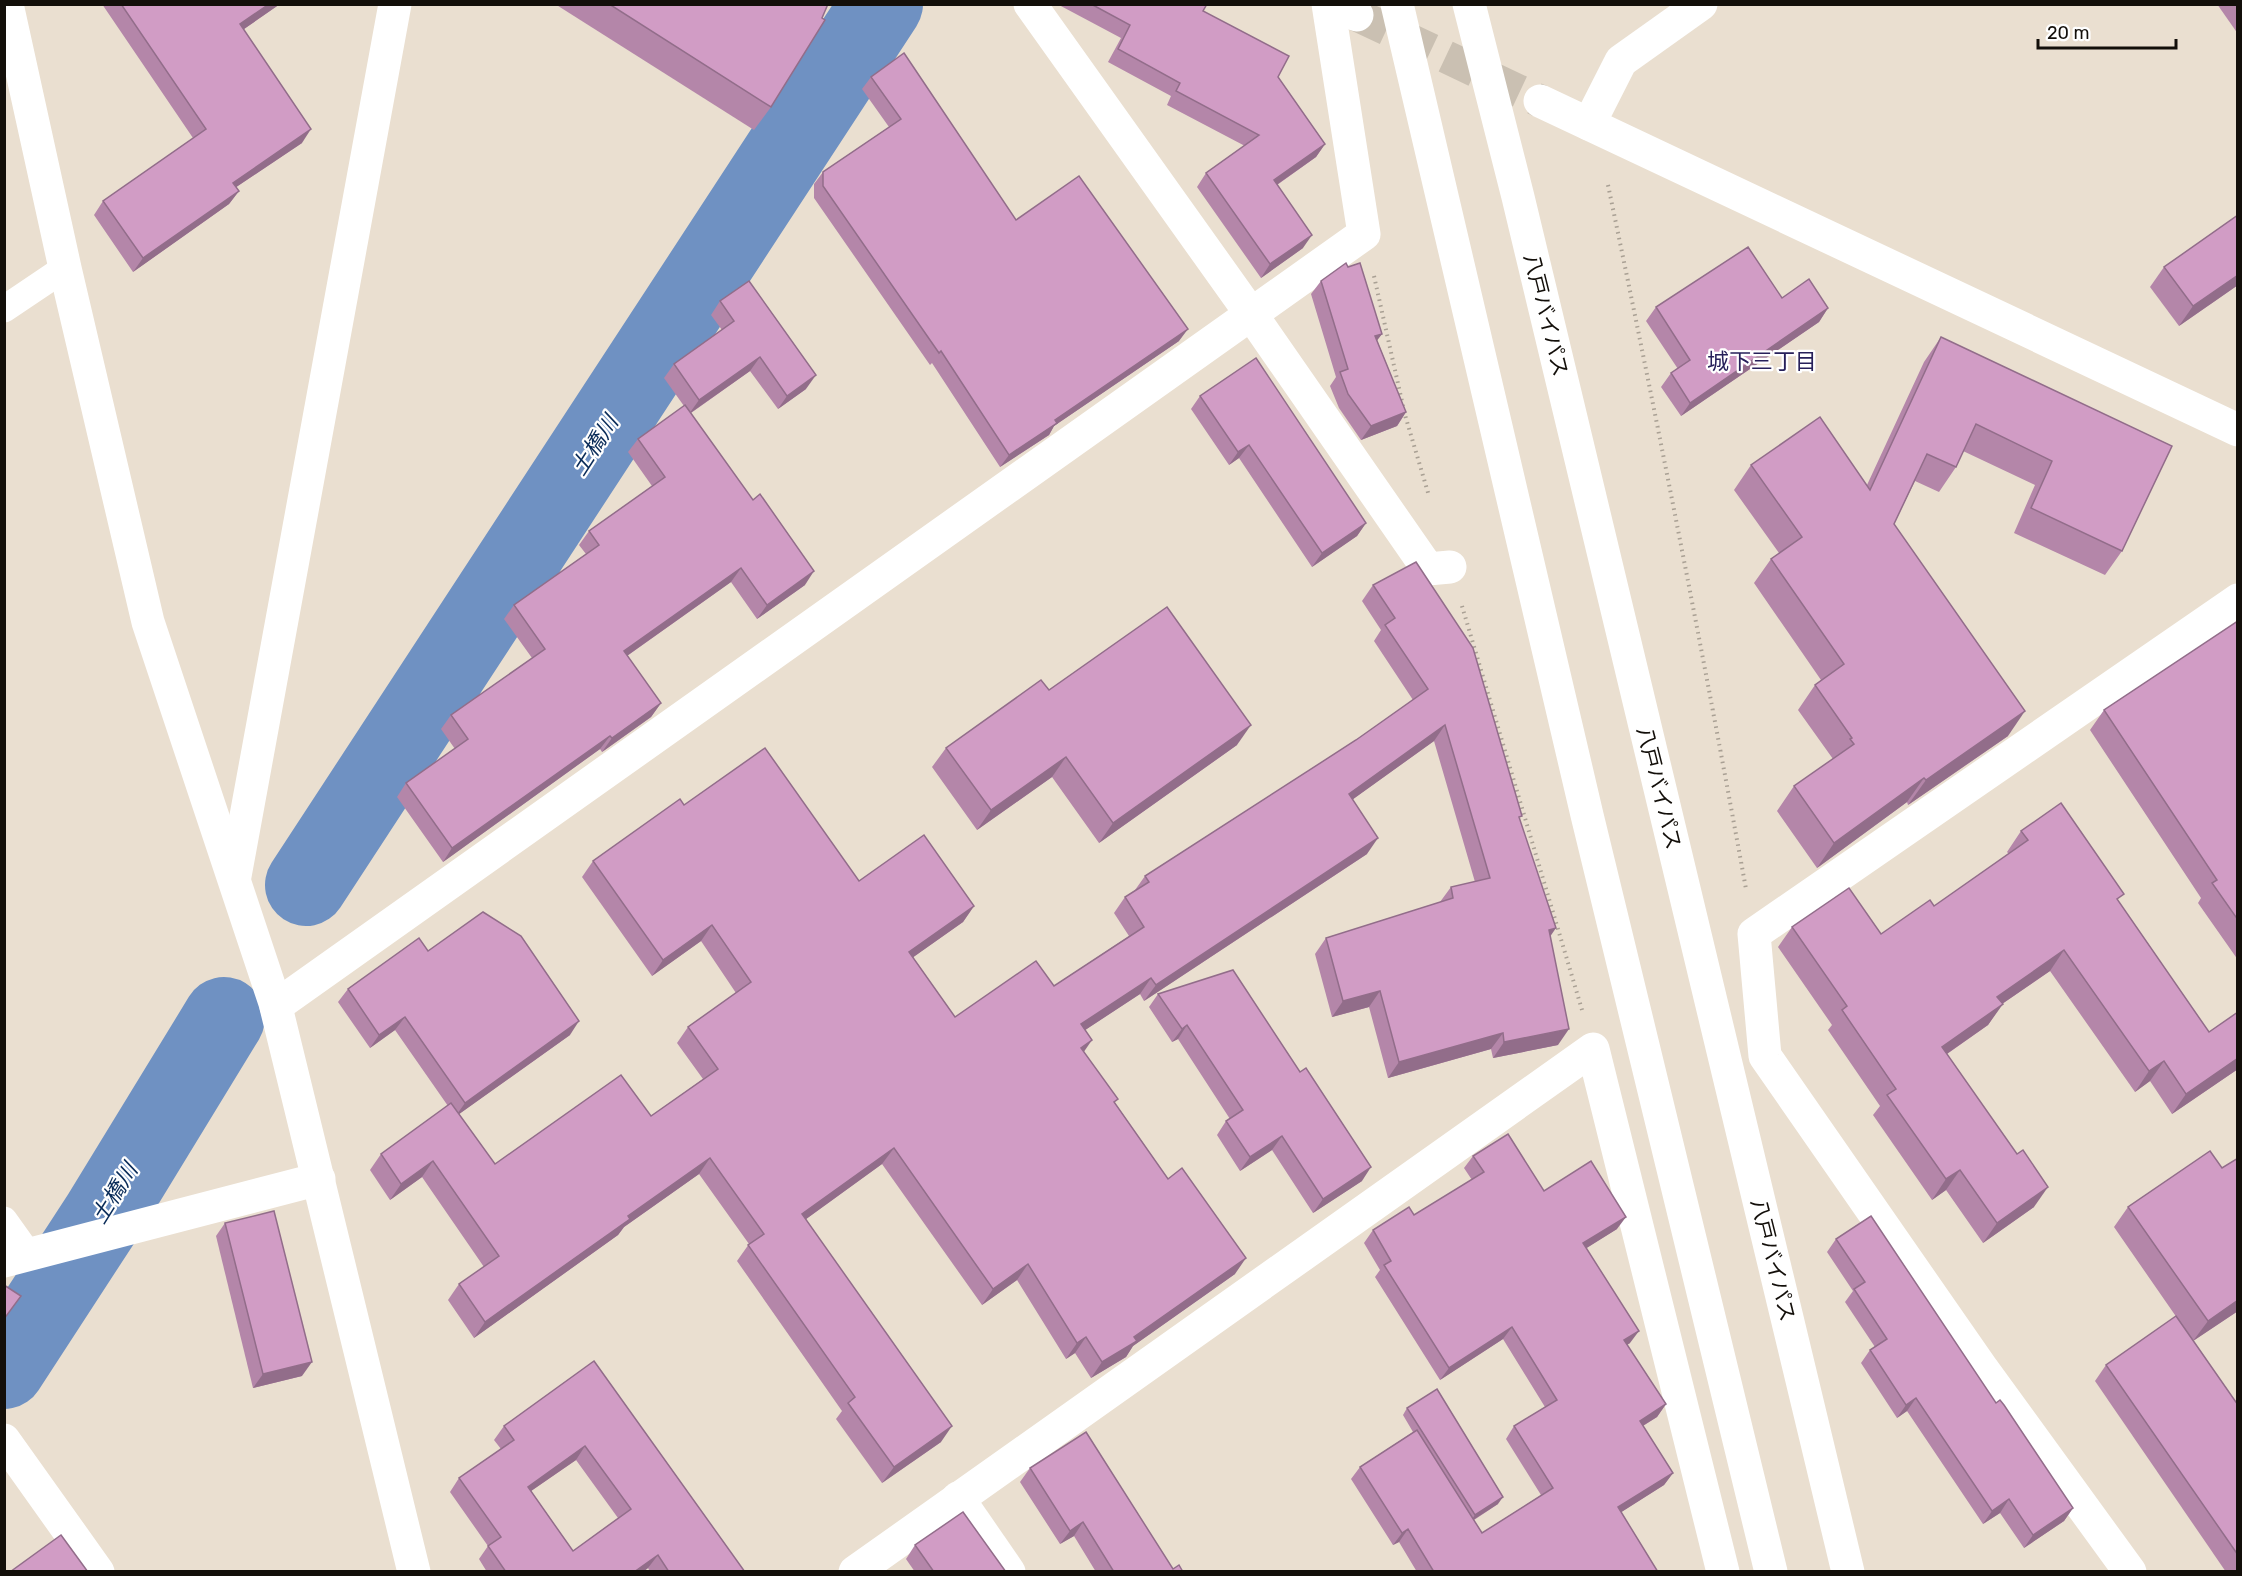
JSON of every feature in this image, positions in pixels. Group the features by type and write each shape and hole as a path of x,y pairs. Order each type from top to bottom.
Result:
{"main road":[{"path":"7,4 65,268 148,622 276,1004 414,1572"},
{"path":"235,882 395,4"},
{"path":"1030,4 1251,314 1428,568 1450,567"},
{"path":"1397,4 1587,815 1771,1572"},
{"name":"八戸バイパス","path":"1469,4 1518,197 1848,1572"},
{"path":"1589,124 1621,61 1701,4"},
{"path":"276,1004 1364,234 1339,8"},
{"path":"1540,101 2238,430"},
{"path":"2130,1572 1981,1367 1765,1056 1754,934 2238,600"},
{"path":"855,1572 1593,1049 1723,1572"},
{"path":"17,1258 319,1179"},
{"path":"4,1440 98,1572"},
{"path":"958,1497 1010,1572"}],"lane":[{"path":"4,309 65,268"},
{"path":"4,1220 17,1258"}],"path":[{"path":"1608,185 1707,676 1754,934"},
{"path":"1364,234 1405,415 1431,502"},
{"path":"1450,567 1593,1049"}],"building":[{"path":"121,4 269,4 240,24 311,129 233,183 239,191 143,258 103,201 206,129"},
{"path":"609,4 828,4 822,18 825,20 771,107"},
{"path":"1091,4 1207,4 1203,11 1289,56 1278,77 1325,144 1274,180 1312,235 1270,264 1206,173 1259,135 1176,91 1180,83 1118,49 1130,25"},
{"path":"904,53 1016,220 1079,176 1188,329 1055,420 1057,423 1009,455 941,351 939,353 823,186 823,172 901,119 871,77"},
{"path":"2238,215 2238,275 2193,306 2164,267"},
{"path":"1748,247 1782,298 1809,279 1828,308 1690,403 1671,373 1690,360 1656,307"},
{"path":"1346,263 1348,267 1360,263 1382,334 1375,336 1406,412 1371,426 1348,394 1340,372 1348,369 1321,281"},
{"path":"749,281 816,375 787,396 760,357 699,400 674,364 734,321 720,301"},
{"path":"1941,337 2172,446 2122,551 2031,508 2052,461 1976,424 1956,467 1927,454 1894,524 2025,711 1926,780 1924,778 1834,843 1794,786 1854,744 1815,685 1844,664 1771,559 1802,537 1751,465 1820,417 1870,490"},
{"path":"1256,358 1366,523 1322,553 1249,445 1238,452 1200,396"},
{"path":"685,405 753,500 760,494 814,571 767,605 741,568 624,651 661,703 612,738 610,736 452,848 406,783 468,739 451,715 545,649 514,605 599,545 589,531 665,477 638,439"},
{"path":"1416,562 1473,648 1522,816 1519,817 1556,928 1549,930 1569,1029 1504,1042 1503,1033 1399,1062 1380,991 1343,1001 1326,938 1453,898 1451,887 1490,878 1445,725 1349,794 1378,838 1156,985 1151,978 1081,1024 1092,1040 1081,1048 1118,1099 1114,1102 1168,1179 1182,1168 1246,1258 1134,1337 1137,1341 1102,1362 1086,1337 1077,1343 1028,1264 993,1289 894,1148 802,1214 952,1426 894,1467 848,1403 855,1397 748,1245 764,1234 710,1158 628,1216 630,1219 485,1322 459,1284 499,1256 433,1161 401,1184 381,1154 451,1103 495,1164 621,1075 651,1116 718,1069 688,1027 751,982 712,925 663,960 593,861 680,799 684,805 765,748 859,881 924,835 974,906 909,952 955,1017 1036,961 1054,986 1144,927 1125,897 1149,882 1145,876 1356,740 1428,689 1385,625 1395,618 1373,585"},
{"path":"1167,607 1251,725 1113,823 1066,757 991,810 946,748 1041,680 1049,690"},
{"path":"2238,621 2238,920 2212,883 2217,880 2104,710"},
{"path":"2061,803 2124,894 2117,899 2209,1032 2238,1012 2238,1058 2186,1094 2164,1061 2149,1071 2064,950 1997,997 2003,1004 1942,1047 2017,1154 2023,1150 2048,1187 1997,1223 1960,1170 1946,1179 1887,1095 1896,1089 1842,1010 1847,1006 1792,927 1849,888 1881,934 1930,900 1934,906 2028,840 2021,831"},
{"path":"483,912 521,936 579,1021 465,1103 405,1017 379,1035 348,989 419,938 428,951"},
{"path":"1233,970 1300,1072 1306,1068 1371,1167 1323,1199 1282,1136 1250,1157 1226,1121 1243,1110 1187,1025 1182,1029 1158,994"},
{"path":"1508,1134 1544,1191 1591,1161 1626,1217 1583,1243 1639,1331 1624,1340 1666,1404 1640,1421 1673,1473 1618,1507 1658,1572 1434,1572 1408,1529 1402,1533 1360,1467 1417,1430 1482,1533 1553,1488 1514,1426 1557,1400 1512,1327 1449,1368 1384,1265 1391,1261 1373,1230 1409,1207 1414,1215 1484,1172 1473,1156"},
{"path":"2210,1151 2222,1168 2238,1158 2238,1300 2208,1321 2128,1207"},
{"path":"274,1211 312,1362 263,1374 225,1223"},
{"path":"1871,1216 1996,1403 2000,1400 2004,1405 2073,1508 2033,1535 2009,1499 1992,1511 1916,1398 1906,1405 1870,1350 1887,1339 1854,1289 1865,1282 1836,1239"},
{"path":"4,1285 21,1296 4,1319"},
{"path":"2176,1316 2238,1405 2238,1555 2106,1365"},
{"path":"594,1361 745,1572 669,1572 658,1555 634,1572 506,1572 488,1546 501,1537 459,1478 514,1440 504,1426","holes":["585,1446 631,1509 573,1551 528,1487"]},
{"path":"1437,1389 1503,1497 1475,1515 1407,1408"},
{"path":"1086,1432 1173,1569 1179,1565 1183,1572 1114,1572 1083,1522 1070,1531 1030,1468"},
{"path":"963,1512 1006,1572 934,1572 915,1545"},
{"path":"61,1535 88,1572 10,1572"}],"waterway":[{"name":"土橋川","path":"306,885 882,4"},
{"name":"土橋川","path":"4,1368 103,1216 224,1018"}],"tunnel":[{"path":"1357,15 1540,101"}],"district":[{"name":"城下三丁目","path":"1762,361"}]}
